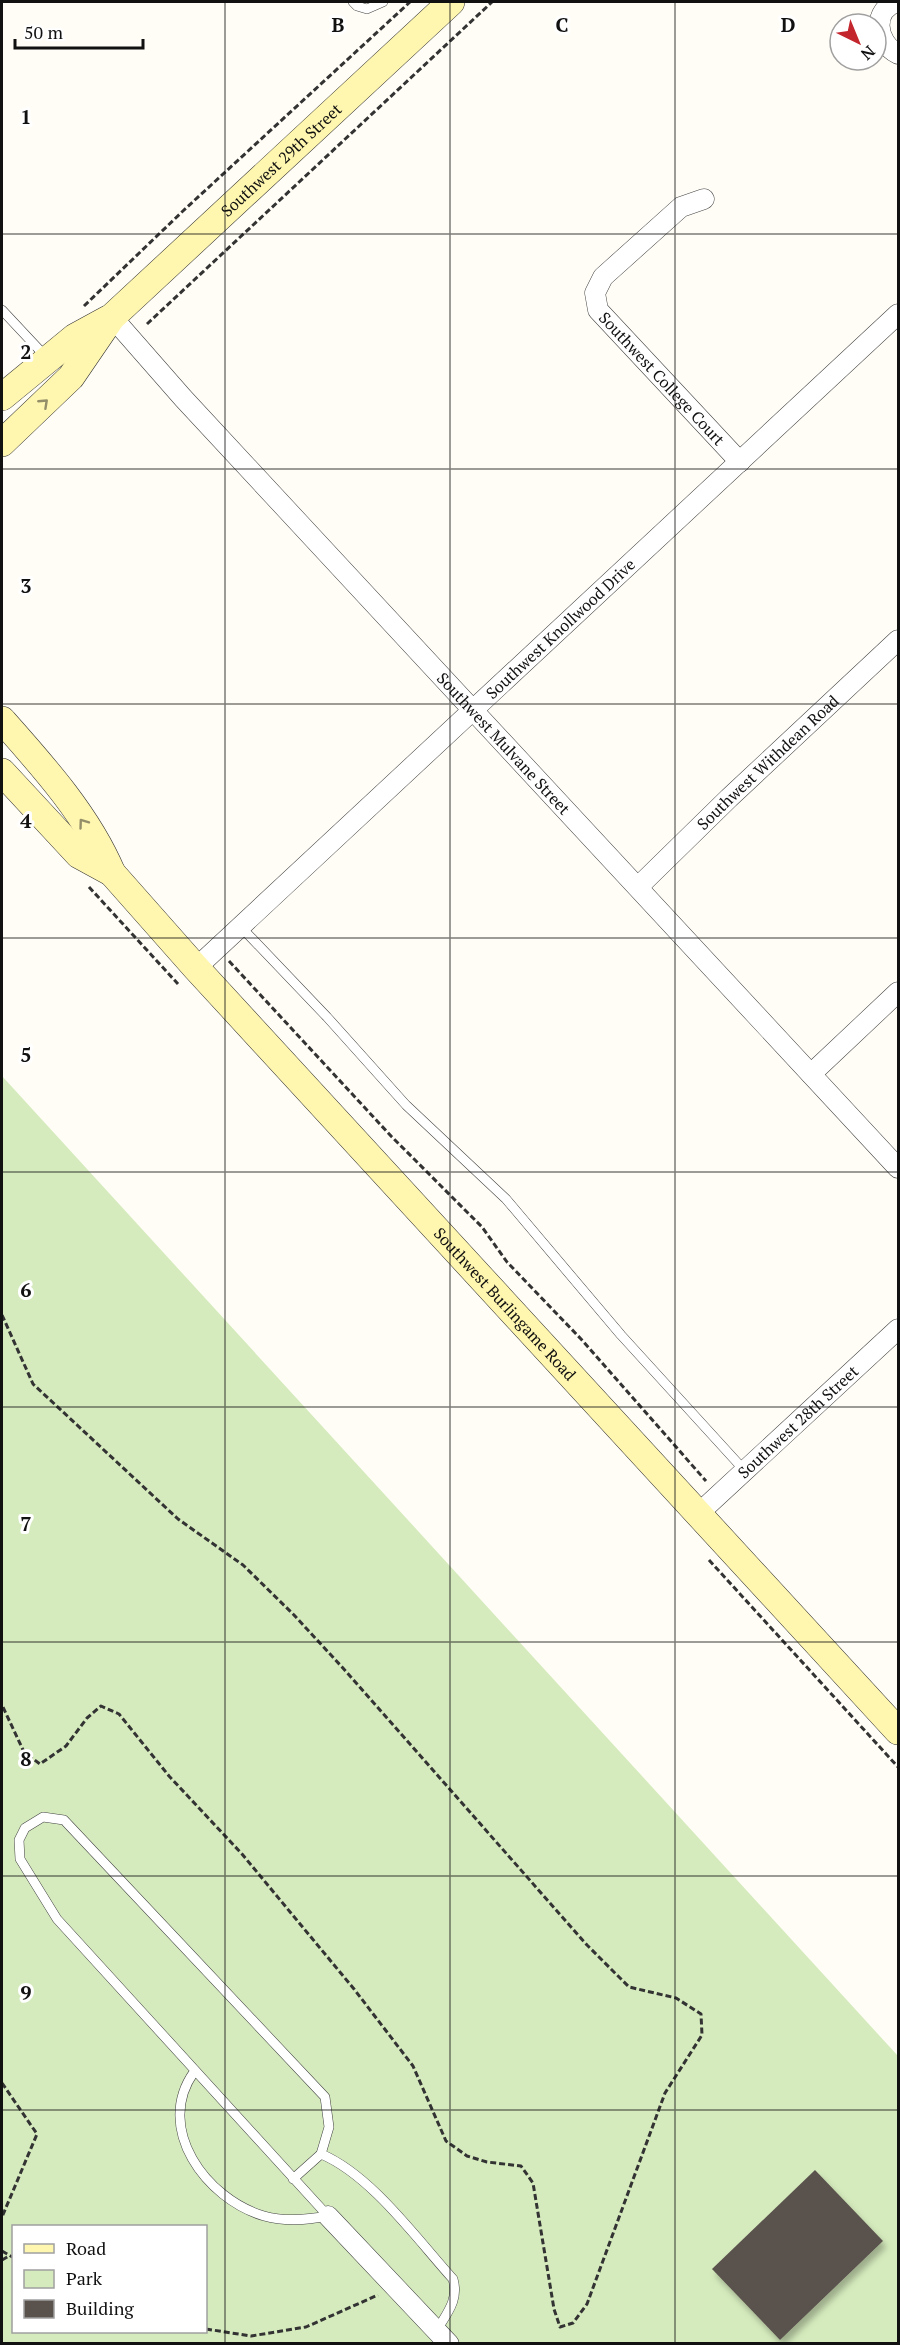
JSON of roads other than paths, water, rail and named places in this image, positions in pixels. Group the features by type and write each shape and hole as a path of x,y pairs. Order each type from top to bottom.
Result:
{"main road":[{"name":"Southwest 29th Street","path":"2,443 71,377 112,317 451,2"},
{"name":"Southwest 29th Street","path":"2,397 75,337 112,317"},
{"name":"Southwest Burlingame Road","path":"2,720 46,772 95,838 111,873"},
{"name":"Southwest Burlingame Road","path":"2,772 79,855 111,873 699,1514 895,1720"}],"street":[{"path":"898,2 882,16 879,28 881,40 898,54"},
{"name":"Southwest College Court","path":"704,199 681,207 603,277 595,293 595,300 598,310 740,462"},
{"name":"Southwest Knollwood Drive","path":"196,968 898,314"},
{"name":"Southwest Mulvane Street","path":"112,317 183,398 898,1167"},
{"name":"Southwest Withdean Road","path":"638,887 729,798 898,640"},
{"path":"811,1074 898,992"},
{"name":"Southwest 28th Street","path":"699,1514 898,1329"},
{"path":"328,2216 443,2337"}],"lane":[{"path":"353,2 367,9 383,2"},
{"path":"2,310 48,359"},
{"path":"241,927 327,1017 406,1105 506,1199 621,1335 745,1471"},
{"path":"293,2179 321,2154 329,2127 325,2097 64,1820 43,1817 26,1828 19,1840 20,1859 57,1919 194,2072 293,2179 328,2216"},
{"path":"194,2072 183,2094 180,2126 195,2164 209,2182 235,2202 264,2216 285,2220 307,2220 328,2216"},
{"path":"321,2154 342,2163 366,2182 453,2279 456,2290 454,2302 443,2337"}]}
